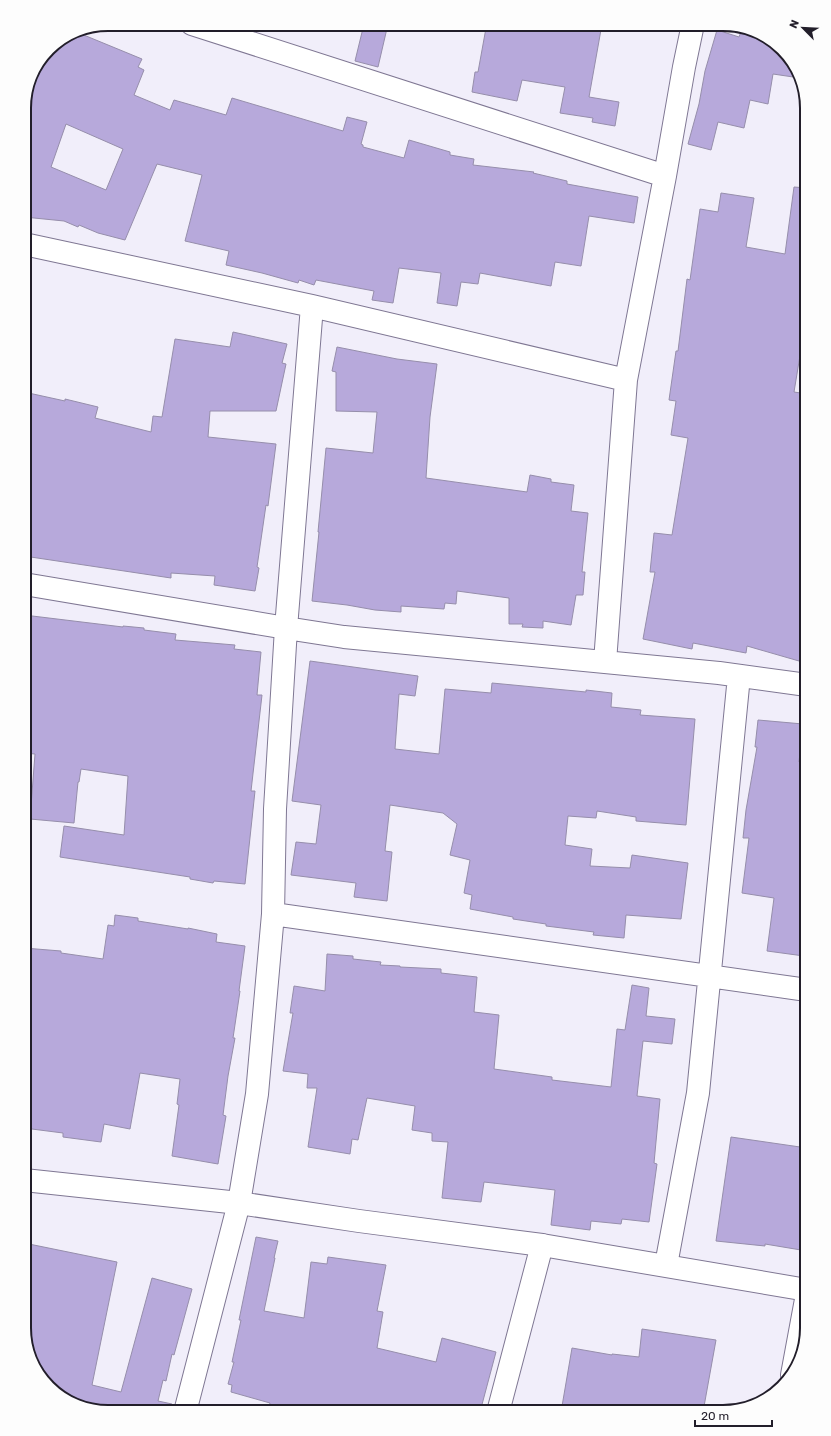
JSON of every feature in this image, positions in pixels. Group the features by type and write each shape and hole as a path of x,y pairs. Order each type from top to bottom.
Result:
{"street":[{"path":"214,31 665,176"},
{"path":"605,662 626,380 692,31"},
{"path":"31,246 312,306 626,380"},
{"path":"187,1405 239,1203 257,1094 272,914 275,810 286,628 312,306"},
{"path":"31,585 286,628 344,636 739,676 800,684"},
{"path":"666,1265 698,1093 739,676"},
{"path":"272,914 800,989"},
{"path":"31,1181 239,1203 358,1221 542,1245 800,1289"},
{"path":"500,1405 542,1245"},
{"path":"797,1348 799,1336"}],"building":[{"path":"362,31 386,31 378,67 355,61"},
{"path":"485,31 601,31 589,97 619,102 615,126 592,122 593,118 560,113 565,87 522,80 517,101 472,92 475,72 478,72"},
{"path":"717,31 739,37 741,33 766,44 781,57 793,77 773,74 768,104 750,100 744,128 718,122 711,150 688,144 699,104 705,71"},
{"path":"84,35 142,59 138,67 144,70 134,95 170,110 174,100 226,115 232,98 343,131 347,117 367,122 361,144 363,147 404,158 409,140 450,152 450,155 474,159 473,165 534,172 533,173 567,181 567,184 638,197 634,223 589,216 581,266 555,262 551,286 480,273 478,284 461,282 457,306 437,303 441,273 399,268 393,303 372,300 374,291 316,280 314,285 299,280 298,283 226,265 229,251 185,241 202,175 157,164 125,240 98,233 79,225 78,227 64,221 31,218 31,103 37,78 47,61 57,50 69,41","holes":["66,124 123,149 106,190 51,167"]},
{"path":"794,187 800,187 800,356 794,392 800,393 799,661 747,646 746,653 693,643 692,649 643,639 655,572 650,572 654,533 672,535 688,438 671,435 676,401 669,400 676,351 678,351 687,279 690,280 700,209 718,212 721,193 754,198 746,247 785,254"},
{"path":"233,332 287,344 282,363 286,364 276,411 210,411 208,437 276,444 268,506 266,505 257,567 259,568 255,591 214,585 215,576 171,573 171,578 31,557 31,394 65,401 65,399 98,407 95,418 151,432 153,416 162,417 175,339 230,347"},
{"path":"337,347 397,359 437,364 430,417 426,478 527,492 530,475 551,479 551,482 574,485 571,511 588,513 582,572 585,572 583,595 576,595 571,625 543,621 543,628 522,627 523,624 509,624 509,598 457,591 456,604 445,603 444,609 401,606 401,612 375,610 312,601 326,448 373,453 377,412 336,411 336,372 332,371"},
{"path":"31,616 123,627 144,628 144,630 176,634 175,640 235,645 234,649 261,652 257,695 262,695 251,791 255,791 245,884 214,881 213,883 190,879 190,877 60,857 64,826 124,835 128,776 81,769 78,782 74,823 31,819 35,754 31,754"},
{"path":"310,661 418,676 415,696 399,694 395,749 439,754 445,689 491,693 492,683 612,693 611,707 641,710 640,715 695,719 686,825 636,821 636,817 597,811 596,818 568,816 565,845 592,849 590,866 630,868 632,855 688,863 681,919 626,915 624,938 593,935 594,932 546,926 546,924 513,919 513,917 470,909 472,895 464,893 470,860 450,855 457,824 443,813 390,805 385,851 392,852 387,901 354,897 356,883 291,875 296,842 316,844 321,805 292,801"},
{"path":"758,720 800,724 800,955 767,951 774,898 742,893 749,838 743,838 746,810 757,747 755,747"},
{"path":"115,915 138,918 138,921 188,928 217,934 216,942 245,946 233,1038 235,1038 223,1115 226,1116 218,1164 172,1156 179,1105 177,1104 180,1079 140,1073 130,1129 104,1124 101,1142 63,1137 63,1133 31,1129 31,949 61,951 61,953 103,959 108,925 114,926"},
{"path":"327,954 353,956 353,959 381,962 380,965 441,969 441,973 477,977 474,1012 499,1015 494,1069 552,1077 552,1080 611,1087 617,1029 625,1030 632,985 649,988 646,1016 675,1019 672,1044 643,1041 637,1096 660,1099 654,1163 657,1164 649,1222 622,1219 621,1224 591,1221 590,1230 551,1225 555,1190 484,1182 481,1202 442,1198 448,1142 432,1141 432,1133 412,1130 415,1106 367,1098 358,1140 352,1139 350,1154 308,1147 317,1088 307,1088 308,1074 283,1071 293,1013 290,1013 294,986 325,991"},
{"path":"731,1137 800,1147 800,1250 765,1244 765,1246 716,1241"},
{"path":"256,1237 278,1241 264,1311 304,1318 311,1262 327,1264 328,1257 386,1265 377,1311 383,1312 377,1348 436,1362 442,1338 496,1352 482,1405 270,1405 270,1403 231,1392 232,1385 228,1384 234,1362 232,1362 241,1320 239,1320"},
{"path":"31,1244 117,1262 92,1385 121,1392 152,1278 192,1289 174,1355 172,1354 166,1381 163,1380 158,1401 172,1404 93,1404 65,1392 50,1379 35,1353 32,1338"},
{"path":"642,1329 716,1340 704,1405 562,1405 572,1348 612,1355 639,1357"}]}
